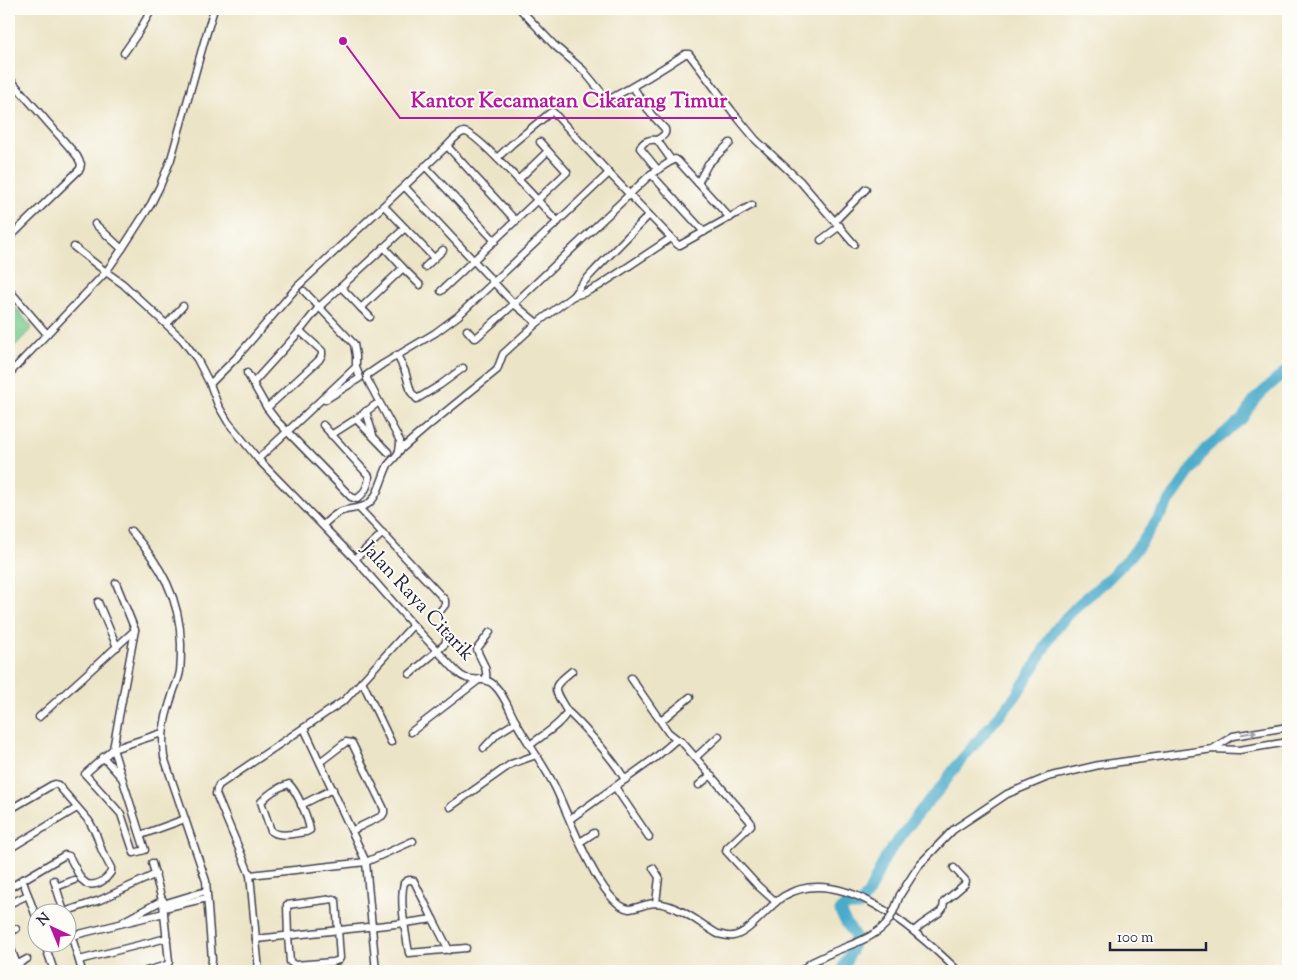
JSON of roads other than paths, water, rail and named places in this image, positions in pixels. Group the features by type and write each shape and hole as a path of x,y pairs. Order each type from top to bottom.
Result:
{"street":[{"path":"124,53 152,9"},
{"path":"9,374 106,272 151,204 166,172 214,9"},
{"path":"520,9 554,45 583,70 607,99 633,87 685,54 689,54 756,140 800,181 854,244"},
{"path":"9,78 77,156 81,164 80,169 9,238"},
{"path":"633,87 651,114 666,131 664,136 657,140 647,141 640,148 658,170"},
{"path":"497,158 538,122 553,112 677,244 680,245 752,205"},
{"path":"210,384 236,358 298,286 446,146 464,132 468,132 497,158 558,222"},
{"path":"657,140 672,161"},
{"path":"441,291 567,172 540,142"},
{"path":"698,183 708,164 730,143"},
{"path":"446,146 516,221"},
{"path":"518,180 548,151"},
{"path":"467,330 476,338 651,174 672,161 678,161 730,218"},
{"path":"425,166 495,241"},
{"path":"398,452 400,441 367,376 370,372 435,333 458,316 609,173"},
{"path":"651,174 704,232"},
{"path":"405,186 514,304 537,323"},
{"path":"821,240 866,189"},
{"path":"384,206 434,258"},
{"path":"323,525 339,512 368,504 382,481 386,469 398,452 497,370 503,354 537,323 573,296 596,268 649,215"},
{"path":"95,224 122,250"},
{"path":"253,383 319,307 404,228"},
{"path":"573,296 599,286 671,238"},
{"name":"Jalan Raya Citarik","path":"74,247 123,284 182,339 197,359 228,422 258,459 355,559 437,652 461,676 469,679 483,679 494,685 555,787 603,887 617,904 629,909 656,904 677,909 718,934 736,936 776,902 791,892 813,887 837,888 871,903 914,931"},
{"path":"384,247 420,285"},
{"path":"425,267 443,250"},
{"path":"361,308 403,268"},
{"path":"340,286 370,317"},
{"path":"9,290 47,334"},
{"path":"304,290 354,344 356,367 360,378 309,410"},
{"path":"167,324 183,306"},
{"path":"267,408 322,356 322,352 300,331"},
{"path":"397,355 405,371 411,392 417,399 463,368"},
{"path":"258,459 356,367"},
{"path":"247,372 267,408 350,496 356,499 366,490 369,476 323,425"},
{"path":"331,434 375,405"},
{"path":"366,411 373,436"},
{"path":"356,419 388,452"},
{"path":"359,508 445,600 445,605 441,610"},
{"path":"131,531 145,547 169,586 180,624 180,672 167,712 162,742 164,757 206,881 212,960 210,971"},
{"path":"355,559 383,533"},
{"path":"116,583 135,630 113,749 145,850 134,853 121,814 85,774 113,749 162,733"},
{"path":"98,602 117,646"},
{"path":"259,971 250,874 216,794 217,789 219,785 345,700 413,625"},
{"path":"39,717 135,630"},
{"path":"411,732 483,679 487,672 486,667 477,651 490,632"},
{"path":"410,674 445,644 447,637"},
{"path":"572,671 559,682 556,686 556,691 567,711 580,722 622,773 625,780"},
{"path":"631,678 668,732 682,742 696,757 752,823 726,851 758,886 776,902"},
{"path":"362,681 391,742"},
{"path":"661,721 690,697"},
{"path":"530,745 561,721 567,714 567,711"},
{"path":"484,748 497,734 516,722"},
{"path":"1213,749 1233,736 1288,727"},
{"path":"304,728 353,830 366,862 376,971"},
{"path":"696,757 719,736"},
{"path":"570,819 655,758 677,739"},
{"path":"320,762 346,742 352,743 384,809 382,816 353,830"},
{"path":"800,971 812,962 874,935 883,928 890,918 900,895 920,864 953,830 1006,794 1048,776 1099,765 1213,749 1239,750 1288,742"},
{"path":"450,807 511,764 536,755"},
{"path":"103,757 123,779"},
{"path":"699,785 711,775"},
{"path":"9,888 65,855 69,856 81,879 86,884 93,885 101,882 111,872 111,868 89,821 58,785 55,784 10,808"},
{"path":"289,784 301,805 310,830 278,835 271,831 261,804 262,800 267,796 289,784"},
{"path":"615,787 649,837"},
{"path":"301,805 333,789"},
{"path":"9,849 78,808"},
{"path":"141,835 185,820"},
{"path":"580,842 594,833"},
{"path":"250,874 366,862 413,841"},
{"path":"146,971 165,968 169,962 164,906 152,863"},
{"path":"653,868 659,877 656,904"},
{"path":"954,868 966,881 965,884 944,902 940,912 914,931 958,971"},
{"path":"78,907 100,900 156,874"},
{"path":"22,879 31,902"},
{"path":"61,902 55,884 74,880"},
{"path":"449,950 414,881 408,880 404,883 402,892 409,953 449,950 466,948"},
{"path":"78,934 115,925 164,906 207,894"},
{"path":"9,904 28,895"},
{"path":"333,899 336,901 339,930 339,960 295,965 290,962 287,905 333,899"},
{"path":"115,925 164,906"},
{"path":"256,938 433,919"},
{"path":"9,933 16,929"},
{"path":"79,960 167,938"},
{"path":"9,944 17,964"},
{"path":"47,952 54,971"},
{"path":"76,952 82,971"},
{"path":"9,969 27,959"}],"waterway":[{"path":"842,971 851,952 855,936 840,911 845,906 859,906 868,894 886,856 957,765 1015,697 1059,625 1130,557 1206,448 1242,419 1254,400 1288,369"}],"place":[{"name":"Kantor Kecamatan Cikarang Timur","path":"343,41"}]}
